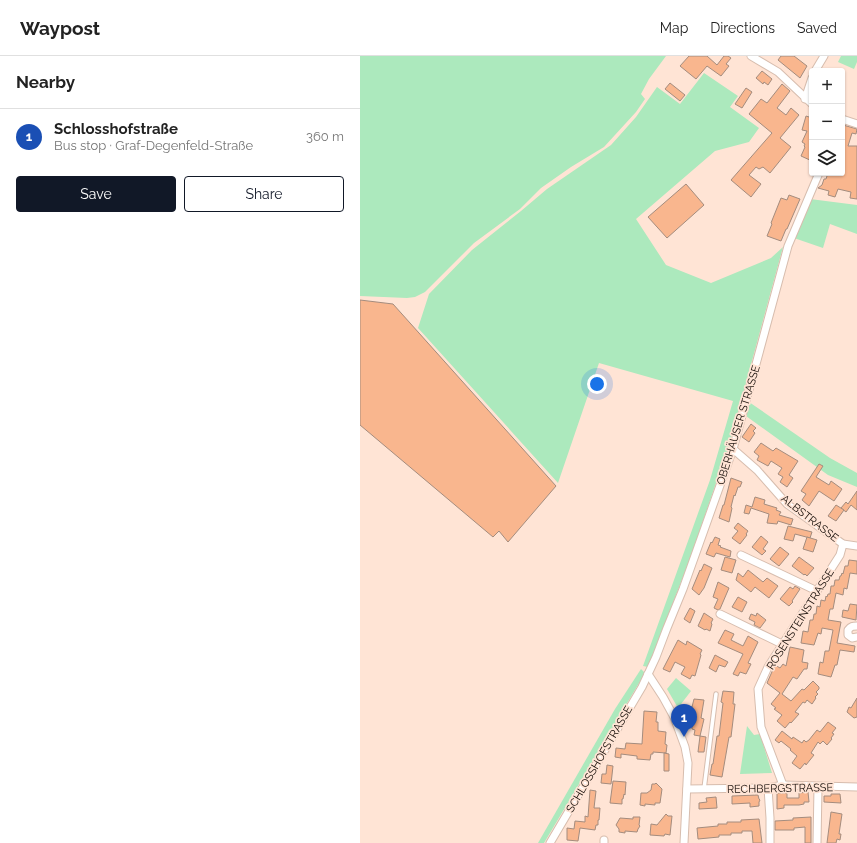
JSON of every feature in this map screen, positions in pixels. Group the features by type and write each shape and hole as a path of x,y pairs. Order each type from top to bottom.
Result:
{"street":[{"path":"751,56 778,72 809,102"},
{"path":"817,68 824,56"},
{"path":"805,99 809,87"},
{"path":"845,120 857,124"},
{"name":"OBERHÄUSER STRASSE","path":"648,674 683,589 733,449 788,246 818,176"},
{"name":"ALBSTRASSE","path":"733,449 757,470 788,504 843,544 857,546"},
{"name":"ROSENSTEINSTRASSE","path":"783,785 761,727 758,689 768,667 782,644 840,555 843,544"},
{"path":"741,555 817,591"},
{"path":"720,614 782,644"},
{"path":"857,626 851,626 848,630 848,635 852,638 857,637"},
{"path":"648,674 674,717 685,747 688,763 684,843"},
{"name":"SCHLOSSHOFSTRASSE","path":"550,843 648,674"},
{"name":"RECHBERGSTRASSE","path":"687,789 768,788 783,785 857,787"},
{"path":"817,843 818,787"},
{"path":"768,788 771,835 770,843"}],"lane":[{"path":"704,788 716,694"}],"green space":[{"path":"360,56 666,56 649,79 641,94 645,99 636,112 604,147 571,167 541,188 520,209 474,243 425,292 415,297 407,298 360,296"},
{"path":"841,56 857,56 857,62 854,69 838,62"},
{"path":"704,73 738,96 730,107 759,128 749,142 715,151 636,219 666,265 711,283 771,258 783,247 729,445 690,559 648,667 643,666 710,480 733,401 599,363 558,483 418,328 429,294 472,250 547,189 611,145 636,117 657,87 680,104"},
{"path":"810,199 857,205 857,234 830,224 823,248 794,238"},
{"path":"749,402 830,458 857,473 857,487 828,475 746,416"},
{"path":"641,669 645,673 544,843 538,843 615,709"},
{"path":"676,678 691,691 678,708 667,689"},
{"path":"747,726 754,735 760,734 772,773 740,774"}],"building":[{"path":"689,56 707,56 717,65 724,56 731,58 726,64 729,66 721,76 707,66 696,79 680,66"},
{"path":"781,56 794,56 807,66 800,78 778,60"},
{"path":"762,71 772,79 768,85 764,82 763,84 756,78"},
{"path":"670,83 685,95 680,101 665,89"},
{"path":"782,84 790,91 777,108 786,115 791,108 799,115 780,138 791,147 770,173 763,167 759,169 756,167 749,175 761,184 751,197 731,180 772,133 749,114 761,99 767,103"},
{"path":"746,88 752,92 742,108 735,104"},
{"path":"806,116 809,117 809,160 801,156 805,147 805,144 802,142 807,131 802,130"},
{"path":"845,126 857,129 856,134 852,133 848,146 857,146 857,199 850,198 851,192 838,189 835,197 828,195 829,191 818,188 822,185 824,179 826,179 827,176 845,176"},
{"path":"686,184 704,205 667,238 648,217"},
{"path":"789,195 800,199 781,241 767,236 781,198 787,200"},
{"path":"360,300 393,304 556,486 508,542 499,531 493,537 360,425"},
{"path":"751,424 756,428 753,431 755,433 749,442 742,437"},
{"path":"761,443 773,451 776,448 798,461 789,475 793,478 787,487 780,482 783,477 778,474 782,468 771,461 768,466 757,460 759,456 754,452"},
{"path":"819,464 823,466 816,477 829,485 831,481 842,489 834,501 819,491 809,506 802,500 806,494 801,491"},
{"path":"731,478 742,482 740,487 738,487 735,496 734,495 729,522 719,518"},
{"path":"857,491 857,510 851,505 846,512 841,508 846,502 848,504"},
{"path":"755,497 765,500 764,504 777,508 776,510 781,512 779,515 793,519 791,525 778,521 777,524 767,523 769,514 751,508 749,514 744,513 746,505 752,507"},
{"path":"836,505 844,510 836,521 828,516"},
{"path":"738,523 748,531 746,534 747,535 740,544 732,538 738,531 734,528"},
{"path":"788,526 812,532 810,538 795,534 793,541 784,539"},
{"path":"761,536 768,542 763,549 766,551 762,555 752,547"},
{"path":"715,537 720,539 718,545 721,546 720,547 731,551 730,557 716,553 714,557 706,554"},
{"path":"807,537 817,540 813,552 803,549"},
{"path":"780,547 789,554 779,566 770,559"},
{"path":"725,557 736,560 732,573 721,570"},
{"path":"799,557 814,568 807,576 792,566"},
{"path":"849,560 857,561 857,574 850,573 847,589 844,588 843,595 836,593 833,609 830,609 828,620 841,622 837,643 855,646 854,652 840,650 837,665 835,665 831,677 818,674 820,662 823,663 825,651 829,651 833,630 822,628 821,634 818,633 814,645 801,643 803,631 808,632 810,620 813,620 814,614 816,614 817,606 820,607 821,600 825,601 826,596 827,597 828,594 830,594 831,586 834,586 835,580 839,580 842,573 843,574 845,566 848,566"},
{"path":"704,564 712,568 704,588 699,595 692,589"},
{"path":"748,570 763,582 767,578 778,586 769,598 755,587 751,592 736,580 738,573 743,577"},
{"path":"718,582 729,588 720,609 718,610 714,608 718,599 713,597"},
{"path":"795,586 800,589 789,606 780,599 790,587 793,589"},
{"path":"738,597 747,602 742,612 732,607"},
{"path":"850,604 857,605 856,620 842,617 843,610 848,611"},
{"path":"690,608 695,611 690,623 684,619"},
{"path":"704,613 713,619 710,631 698,626"},
{"path":"757,613 766,620 760,628 754,625 755,622 749,619 751,614 756,616"},
{"path":"725,630 734,634 731,640 743,646 748,636 758,642 748,663 751,664 746,674 740,672 738,676 733,674 743,654 718,643"},
{"path":"678,640 686,645 687,641 702,650 695,676 692,675 690,679 681,674 685,667 675,662 670,672 663,669"},
{"path":"790,647 804,650 802,662 808,663 807,669 804,669 797,679 793,677 782,694 791,701 802,689 804,690 813,681 819,689 816,692 818,694 812,704 807,700 805,703 803,702 795,712 799,714 785,728 777,721 782,715 774,709 776,708 771,704 780,693 767,683 775,665 780,668 783,664 786,666"},
{"path":"715,655 728,662 725,667 719,665 716,672 709,668"},
{"path":"723,691 734,692 733,704 735,704 731,737 729,737 722,777 710,775 717,736 719,736"},
{"path":"857,698 857,717 854,718 847,712 849,707 851,708"},
{"path":"694,699 704,700 701,718 704,719 700,736 694,735 695,730 692,729 692,722 688,721 689,713 686,713 686,706 692,707"},
{"path":"644,711 657,712 656,722 658,722 658,731 666,732 666,753 653,752 650,760 637,759 637,756 621,754 621,758 615,757 616,748 625,749 626,743 642,744"},
{"path":"828,722 836,728 832,733 834,734 831,738 832,739 827,745 823,741 820,744 818,742 811,753 814,755 806,765 805,763 800,769 792,763 797,756 790,750 791,749 781,741 779,743 775,740 782,731 792,739 793,737 802,743 804,740 806,742 817,730 820,732"},
{"path":"700,736 706,737 704,752 698,752"},
{"path":"664,753 669,754 669,771 664,771"},
{"path":"607,765 613,766 611,784 601,783 602,774 606,774"},
{"path":"613,781 626,782 625,795 624,794 622,799 622,804 610,803"},
{"path":"656,783 662,789 660,803 655,803 655,805 645,804 645,806 640,805 641,793 647,793 651,790 652,784"},
{"path":"590,790 596,791 594,808 600,808 598,825 596,825 595,830 580,828 578,841 567,840 567,828 574,829 575,821 585,822 585,816 588,817"},
{"path":"808,792 809,802 804,802 804,804 799,805 784,805 784,808 777,809 777,793 787,793 787,798 799,798 799,793"},
{"path":"831,794 840,794 841,803 824,802 824,796 831,796"},
{"path":"758,795 760,800 759,806 750,807 750,803 732,804 732,796"},
{"path":"716,797 717,808 699,809 699,803 707,802 706,798"},
{"path":"831,812 842,814 839,834 841,834 840,840 837,839 836,843 827,843"},
{"path":"666,814 668,816 672,816 670,835 650,835 651,824 657,825"},
{"path":"633,817 640,817 640,826 637,832 619,832 616,825 620,818 633,819"},
{"path":"811,817 811,843 805,843 805,827 794,828 794,830 775,830 775,821"},
{"path":"759,819 762,843 753,843 752,831 742,831 742,833 731,833 731,835 719,835 719,837 698,839 697,828 718,826 718,824 727,824 727,822 741,822 741,820"}],"place":[{"name":"Schlosshofstraße","path":"684,737"}]}
